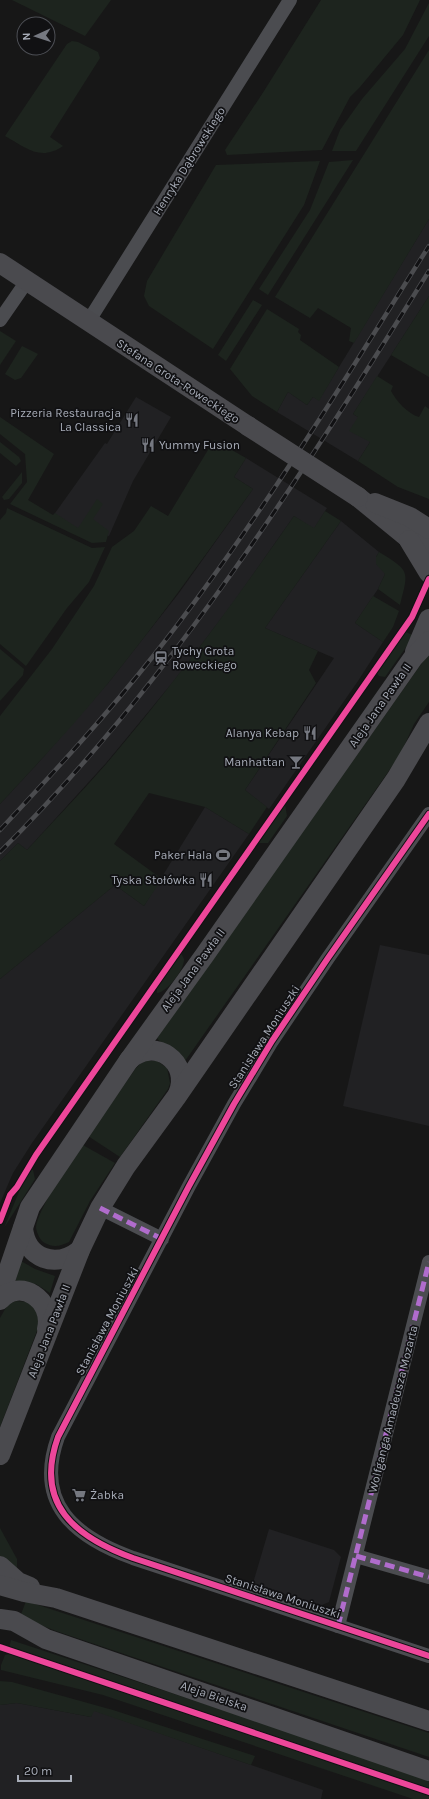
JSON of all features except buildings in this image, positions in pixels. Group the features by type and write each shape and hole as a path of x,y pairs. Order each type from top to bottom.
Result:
{"street":[{"name":"Henryka Dąbrowskiego","path":"88,322 290,0"},
{"name":"Stefana Grota-Roweckiego","path":"0,263 88,322 358,497 407,537 429,550"},
{"path":"0,320 27,281"},
{"name":"Stefana Grota-Roweckiego","path":"358,497 420,517 429,529"},
{"path":"407,537 429,573"},
{"path":"413,658 429,619"},
{"path":"413,658 429,641"},
{"name":"Aleja Jana Pawła II","path":"0,1296 30,1207 127,1063 413,658"},
{"name":"Aleja Jana Pawła II","path":"1,1454 39,1358 44,1339 80,1250 100,1208 126,1166 177,1096 396,779 429,723"},
{"path":"396,779 429,735"},
{"name":"Stanisława Moniuszki","path":"429,814 272,1041 234,1104 58,1437 51,1464 51,1479 57,1501 74,1526 83,1534 102,1546 133,1558 429,1656"},
{"path":"127,1063 136,1055 148,1051 156,1051 168,1056 174,1061 180,1072 181,1084 177,1096"},
{"path":"100,1208 162,1239"},
{"path":"23,1228 26,1241 31,1248 45,1258 62,1260 70,1257 80,1250"},
{"name":"Wolfganga Amadeusza Mozarta","path":"356,1556 429,1262"},
{"path":"0,1300 5,1295 15,1291 28,1293 39,1299 45,1306 48,1314 48,1324 44,1339"},
{"path":"356,1556 429,1577"},
{"name":"Stanisława Moniuszki","path":"338,1626 356,1556"},
{"path":"0,1566 18,1582 56,1598 429,1721"},
{"path":"0,1585 56,1598"},
{"name":"Aleja Bielska","path":"0,1618 14,1621 46,1639 429,1771"},
{"path":"0,1629 11,1629 46,1639"}],"shaded area":[{"path":"12,0 111,0 85,36 56,22 56,16 44,16"},
{"path":"321,0 420,0 403,35 350,97 322,150 227,155 225,150"},
{"path":"429,3 429,36 356,151 332,151 340,130 362,99 405,49"},
{"path":"72,41 78,42 98,52 100,58 50,137 63,146 55,151 47,153 33,151 5,136 67,44"},
{"path":"429,50 429,219 354,343 349,341 351,328 318,308 310,318 275,297"},
{"path":"353,160 268,295 259,289 310,210 329,162"},
{"path":"320,161 304,205 213,349 149,306 144,296 147,281 216,165"},
{"path":"429,219 429,296 353,414 358,417 370,442 358,461 277,412 288,392 307,405 313,397 319,400"},
{"path":"429,296 429,377 391,355"},
{"path":"253,300 262,305 226,361 218,355"},
{"path":"267,309 299,329 298,332 301,335 300,340 339,367 319,401 313,397 307,405 288,392 277,412 252,396 230,369"},
{"path":"0,331 16,341 0,365"},
{"path":"22,346 38,354 21,378 15,380 5,374"},
{"path":"377,376 393,386 391,391 393,395 403,407 411,413 419,417 425,406 429,409 429,499 398,487 358,461 370,442 349,431 358,417 353,414"},
{"path":"136,397 171,417 133,481 109,536 86,534 53,516 105,443 107,444"},
{"path":"0,417 54,454 28,500 53,515 55,513 78,528 97,499 103,504 93,519 109,531 106,542 92,543 10,504 27,482 25,454 0,434"},
{"path":"214,440 246,458 234,477 253,489 165,610 109,682 69,729 0,804 0,716 52,649 94,586 112,547 134,531 151,506 168,516"},
{"path":"0,442 19,457 21,461 16,466 0,453"},
{"path":"246,458 327,508 314,529 294,516 233,603 173,682 106,763 27,850 18,843 0,861 0,804 109,682 179,593 253,489 234,477"},
{"path":"22,472 22,483 9,499 4,500 2,497"},
{"path":"7,508 92,548 105,547 89,582 67,608 26,666 0,644 0,520 6,513"},
{"path":"325,511 341,521 265,628 318,651 309,670 316,683 245,790 267,807 249,834 205,807 149,793 114,844 162,879 144,906 115,885 0,979 0,861 18,843 27,850 107,763 204,642 294,516 314,528"},
{"path":"341,521 379,552 376,557 385,574 378,589 355,623 383,642 358,681 269,809 245,790 334,658 265,628"},
{"path":"379,552 397,563 404,572 405,585 400,605 378,589 385,574 376,564 376,557"},
{"path":"373,596 399,611 393,627 383,642 355,623"},
{"path":"406,632 414,636 385,677 379,676 377,673"},
{"path":"0,649 24,669 23,675 0,701"},
{"path":"429,653 429,702 414,724 400,755 185,1061 179,1052 159,1041 157,1038"},
{"path":"285,804 287,816 268,843 258,843"},
{"path":"205,807 249,834 32,1143 13,1173 0,1203 0,979 115,885 144,906"},
{"path":"380,945 429,955 429,1126 343,1106"},
{"path":"181,953 184,959 178,974 170,985 161,992 157,993 157,988"},
{"path":"146,1061 157,1061 167,1068 170,1083 168,1089 120,1157 88,1136 136,1068"},
{"path":"81,1144 115,1163 90,1201 69,1242 51,1246 43,1242 39,1237 36,1228 38,1220 48,1198"},
{"path":"31,1169 33,1170 35,1179 4,1228 21,1187"},
{"path":"21,1261 35,1269 55,1276 50,1293 36,1284 15,1281"},
{"path":"16,1301 28,1302 38,1313 38,1328 0,1427 0,1318 8,1304"},
{"path":"0,1528 17,1559 17,1570 0,1556"},
{"path":"269,1529 334,1550 341,1557 329,1602 322,1605 304,1601 253,1583"},
{"path":"26,1601 429,1733 429,1757 56,1631 20,1617"},
{"path":"11,1640 429,1778 429,1789 9,1648"},
{"path":"9,1654 429,1795 429,1799 413,1799 103,1695 1,1670 1,1665 5,1655"},
{"path":"0,1681 12,1682 113,1710 255,1756 251,1765 94,1711 91,1717 17,1703 0,1705"},
{"path":"17,1703 91,1717 93,1710 323,1790 321,1799 0,1799 0,1705"}],"railway":[{"path":"0,830 117,700 154,655 228,556 297,454 429,246"},
{"path":"0,852 63,786 122,718 178,647 282,500 381,348 429,271"}],"marked path":[{"path":"100,1208 162,1239"},
{"path":"338,1626 429,1262"},
{"path":"356,1556 429,1577"}],"cycle path":[{"path":"0,1221 10,1195 17,1187 36,1155 412,617 429,579"},
{"path":"429,814 272,1041 234,1104 189,1186 58,1437 52,1461 51,1481 56,1499 65,1515 77,1528 93,1540 112,1550 429,1656"},
{"path":"0,1647 429,1792"}],"place":[{"name":"Pizzeria Restauracja La Classica","path":"132,420"},
{"name":"Yummy Fusion","path":"148,445"},
{"name":"Tychy Grota Roweckiego","path":"161,658"},
{"name":"Alanya Kebap","path":"310,733"},
{"name":"Manhattan","path":"296,762"},
{"name":"Paker Hala","path":"223,855"},
{"name":"Tyska Stołówka","path":"206,880"},
{"name":"Żabka","path":"79,1495"}]}
